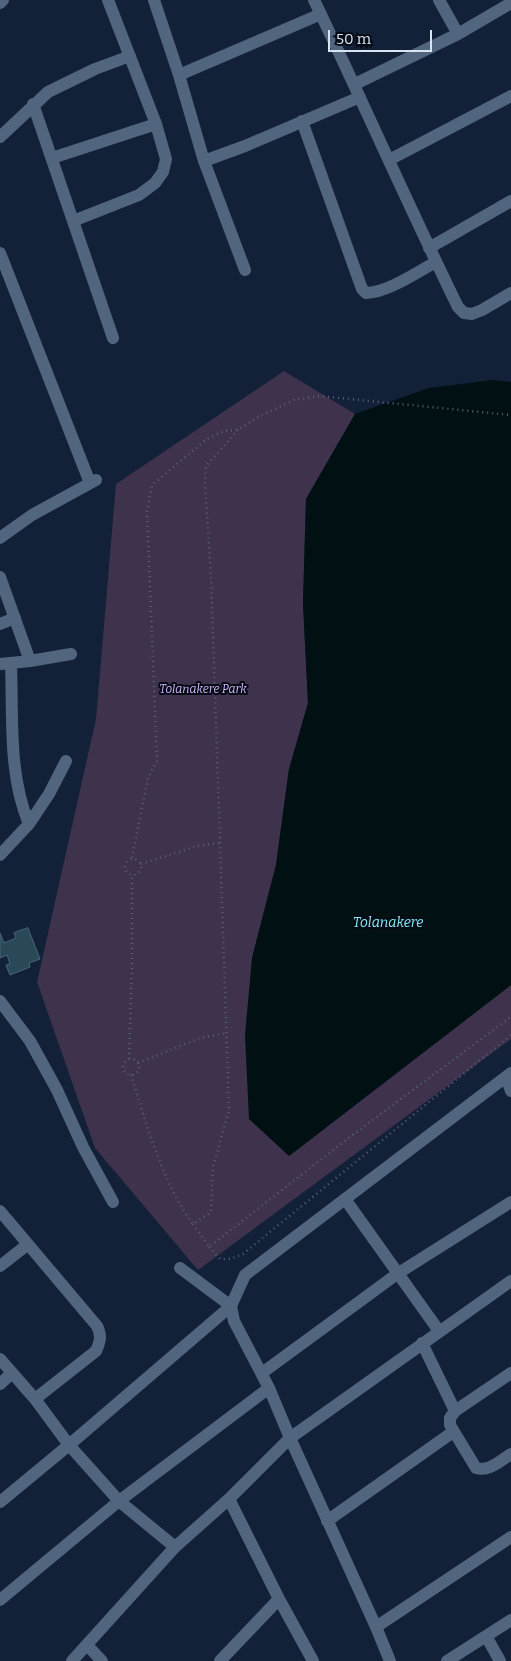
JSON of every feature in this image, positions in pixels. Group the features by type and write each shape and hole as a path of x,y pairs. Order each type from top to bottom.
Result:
{"street":[{"path":"0,3 3,0"},
{"path":"73,221 139,195 155,183 164,172 166,159 156,124 108,0"},
{"path":"154,0 204,160 245,270"},
{"path":"314,0 458,307 464,313 472,314 511,293"},
{"path":"439,0 458,34"},
{"path":"355,84 458,34 511,3"},
{"path":"179,75 321,14"},
{"path":"0,137 33,104 48,92 130,56"},
{"path":"389,160 511,96"},
{"path":"204,160 245,146 360,97"},
{"path":"33,104 113,338"},
{"path":"302,121 362,289 366,293 373,293 391,286 436,262"},
{"path":"52,158 156,124"},
{"path":"429,248 511,200"},
{"path":"0,253 93,482 32,515 0,538"},
{"path":"0,577 30,661"},
{"path":"0,624 15,618"},
{"path":"29,824 22,806 15,766 5,664 72,654"},
{"path":"0,854 29,824 49,794 66,761"},
{"path":"0,1001 30,1041 57,1090 83,1147 113,1202"},
{"path":"0,1502 231,1306 245,1275 508,1075 511,1091"},
{"path":"345,1199 439,1331"},
{"path":"262,1373 397,1274 511,1202"},
{"path":"0,1212 97,1326 100,1333 100,1343 96,1351 35,1399"},
{"path":"0,1266 27,1245"},
{"path":"180,1268 231,1306 234,1321 269,1388 390,1661"},
{"path":"72,1661 175,1547 229,1499 290,1438 511,1281"},
{"path":"422,1343 455,1411"},
{"path":"0,1359 35,1399 69,1445 119,1501 175,1547"},
{"path":"511,1372 455,1411 450,1418 453,1432 476,1468 482,1470 490,1468 511,1454"},
{"path":"0,1384 12,1374"},
{"path":"0,1600 119,1501 269,1388"},
{"path":"327,1521 453,1432"},
{"path":"229,1499 279,1600 313,1661"},
{"path":"376,1627 511,1537"},
{"path":"220,1661 279,1600"},
{"path":"447,1661 511,1620"},
{"path":"486,1636 500,1661"},
{"path":"87,1645 102,1661"}],"path":[{"path":"193,1224 212,1212 213,1167 229,1110 211,577 205,482 206,466 238,430 258,417 294,400 319,396 511,415"},
{"path":"132,858 148,778 157,761 146,512 152,485 207,438 224,431 238,430"},
{"path":"141,864 197,846 220,843"},
{"path":"132,858 138,860 141,864 140,872 132,875 127,873 124,868 127,860 132,858"},
{"path":"132,875 129,1059 123,1066 125,1071 131,1075 149,1133 183,1211 220,1259 230,1259 243,1254 511,1035"},
{"path":"209,1246 351,1136 511,1017"},
{"path":"138,1063 200,1038 226,1033"},
{"path":"129,1059 134,1059 138,1063 138,1070 131,1075"}],"green space":[{"name":"Tolanakere Park","path":"284,371 355,414 306,499 303,603 308,704 289,769 276,865 252,958 289,1156 511,985 511,1039 198,1270 95,1148 37,982 96,719 116,484"}],"water":[{"name":"Tolanakere","path":"493,380 511,382 511,985 289,1156 249,1119 245,1035 252,958 276,865 289,769 308,703 303,603 306,499 355,414 429,388"}],"building":[{"path":"28,928 40,959 29,963 30,967 10,975 6,965 10,964 7,955 0,958 0,933 4,943 16,938 14,933"}]}
